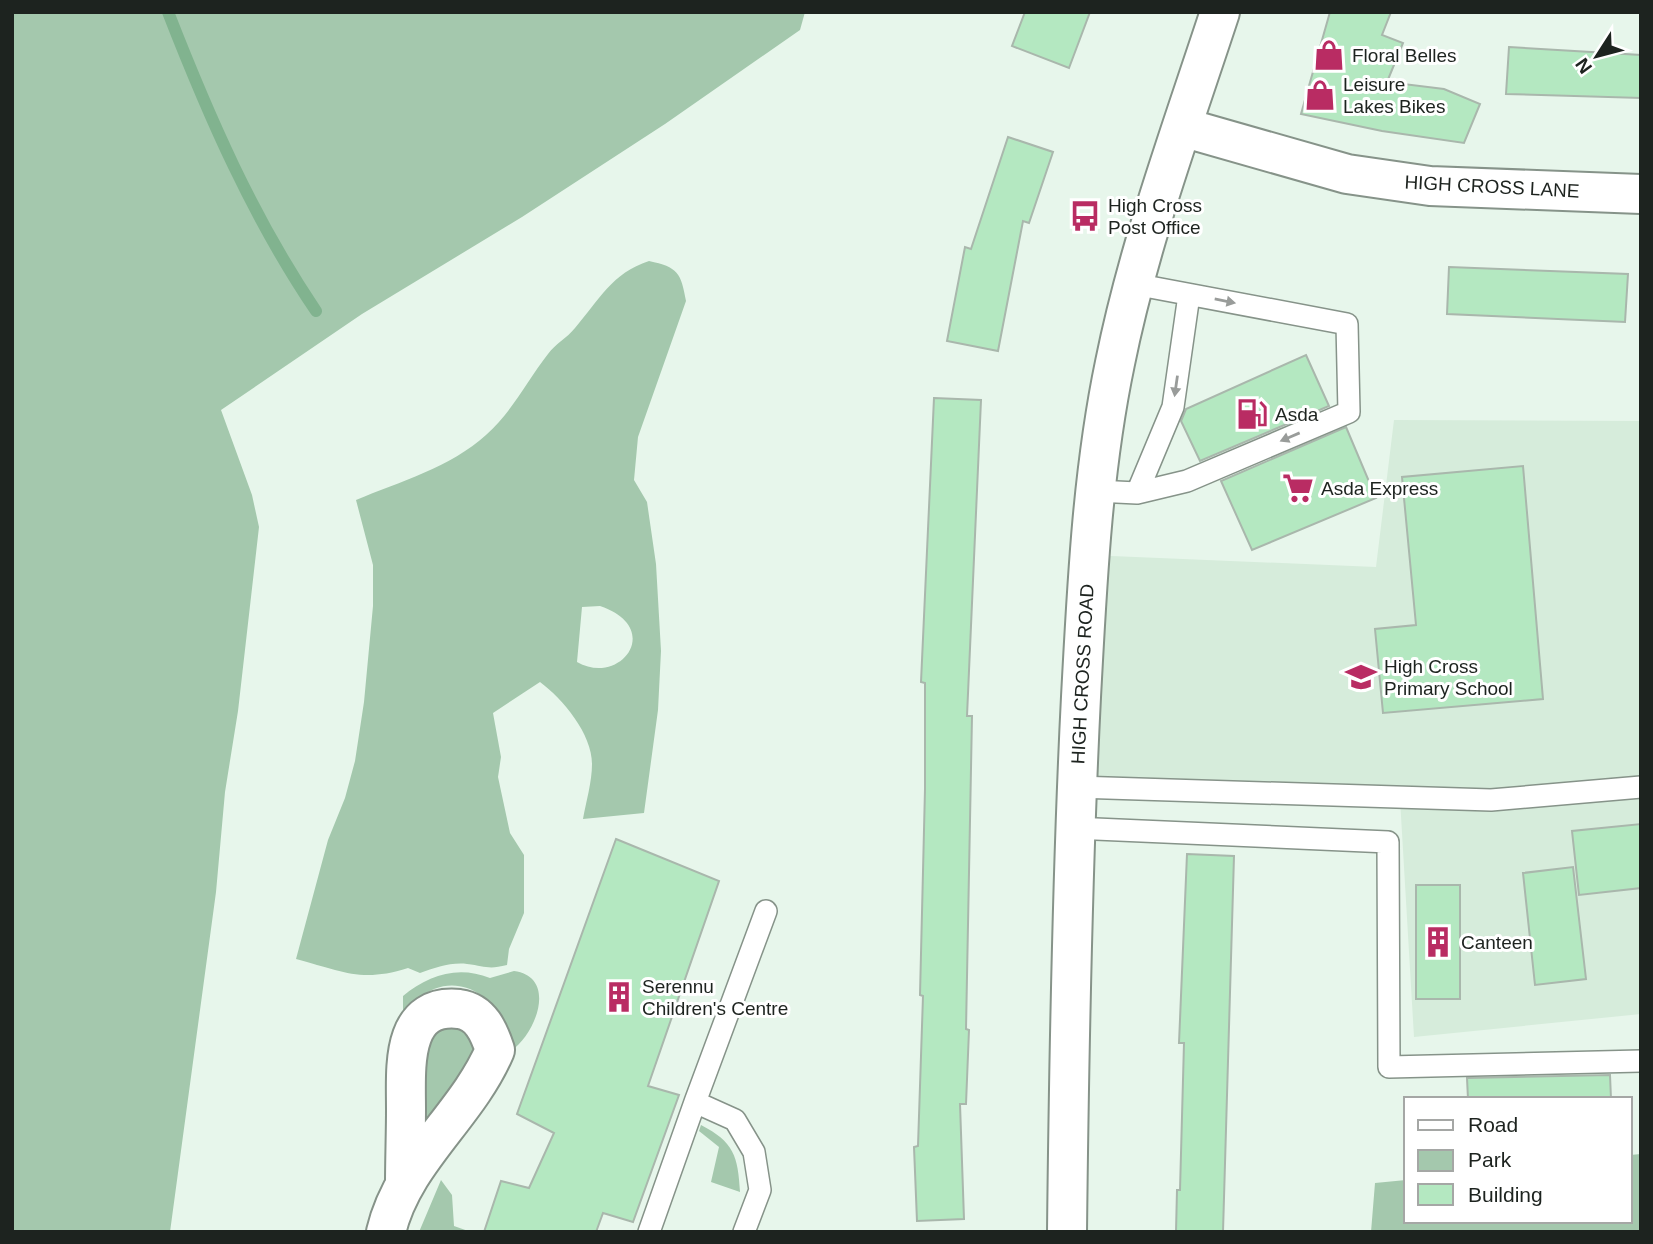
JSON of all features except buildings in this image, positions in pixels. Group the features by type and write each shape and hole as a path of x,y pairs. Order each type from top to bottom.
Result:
{"main road":[{"name":"HIGH CROSS ROAD","path":"1067,1232 1073,828 1088,555 1096,491 1114,364 1134,284 1220,12"},
{"name":"HIGH CROSS LANE","path":"1182,127 1347,174 1430,186 1641,194"},
{"path":"386,1232 393,1206 405,1184"}],"lane":[{"path":"1096,491 1137,493 1187,481 1349,412 1347,324 1134,284"},
{"path":"1137,493 1173,407 1189,295"},
{"path":"1076,787 1491,800 1641,787"},
{"path":"1073,828 1388,842 1389,1067 1641,1061"},
{"path":"649,1232 766,911"},
{"path":"695,1102 735,1120 754,1152 760,1190 744,1232"}],"shaded area":[{"name":"High Cross Primary School","path":"1394,420 1641,421 1641,1014 1414,1037 1400,799 1076,787 1088,555 1376,567"}],"green space":[{"path":"12,12 805,12 800,30 665,124 522,217 362,314 221,410 252,495 259,527 238,711 225,792 216,892 170,1232 12,1232"},
{"path":"649,261 672,269 680,278 686,301 638,437 634,480 647,502 656,564 661,651 658,710 644,813 583,819 592,771 591,753 575,718 540,682 493,713 501,757 498,777 510,833 524,855 524,913 509,949 507,965 491,967 455,964 420,973 408,968 364,975 296,959 328,840 345,798 355,761 364,702 373,606 373,565 356,500 441,465 486,435 512,406 551,350 572,332 607,288 636,266","holes":["600,606 619,616 630,628 633,640 629,652 608,667 593,668 577,662 582,607"]},
{"path":"514,971 528,975 536,984 539,994 535,1020 520,1043 511,1051 509,1037 497,1011 488,1000 463,987 434,989 403,1013 403,996 433,978 466,972 490,978"},
{"path":"444,1026 468,1032 475,1050 474,1059 424,1123 425,1043"},
{"path":"701,1125 721,1138 732,1151 738,1169 740,1192 711,1182 719,1147 699,1131"},
{"path":"1641,1154 1641,1232 1371,1232 1375,1183 1404,1180 1404,1223 1632,1223 1632,1155"},
{"path":"441,1180 452,1195 454,1226 471,1232 419,1232"}],"waterway":[{"path":"168,12 200,90 252,203 316,311"}],"place":[{"name":"Floral Belles","path":"1329,55"},
{"name":"Leisure Lakes Bikes","path":"1320,95"},
{"name":"High Cross Post Office","path":"1085,216"},
{"name":"Asda","path":"1252,414"},
{"name":"Asda Express","path":"1298,488"},
{"name":"High Cross Primary School","path":"1361,677"},
{"name":"Canteen","path":"1438,942"},
{"name":"Serennu Children's Centre","path":"619,997"}]}
